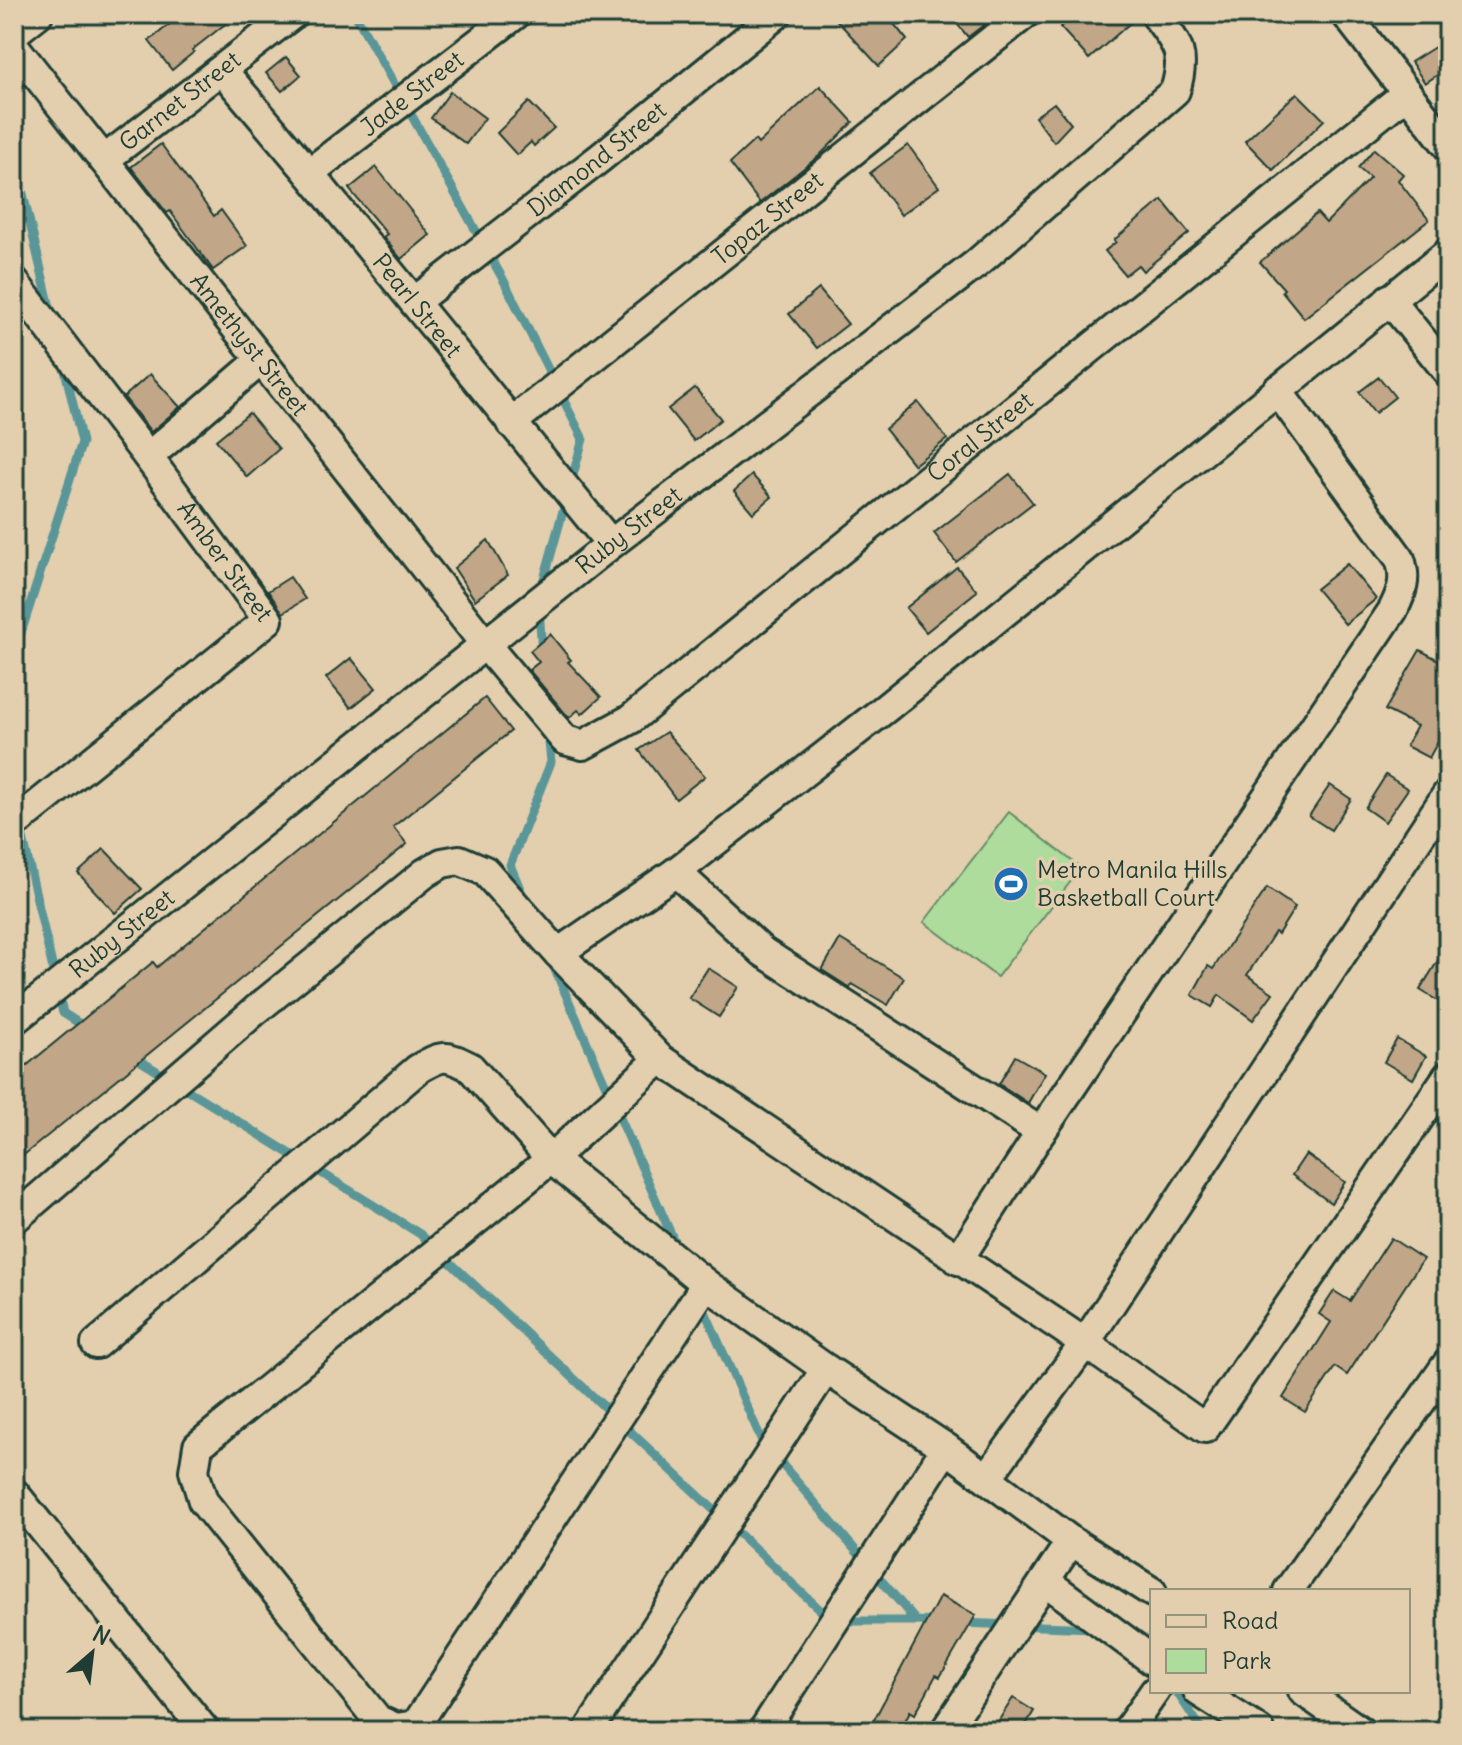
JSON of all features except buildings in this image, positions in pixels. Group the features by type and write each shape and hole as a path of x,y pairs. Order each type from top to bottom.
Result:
{"street":[{"path":"14,33 38,14"},
{"name":"Garnet Street","path":"104,160 293,14"},
{"name":"Jade Street","path":"309,173 516,14"},
{"name":"Diamond Street","path":"414,302 600,158 777,14"},
{"name":"Topaz Street","path":"511,423 1025,14"},
{"name":"Ruby Street","path":"14,1020 611,544 976,264 1175,91 1181,71 1181,55 1176,42 1155,14"},
{"path":"1346,14 1448,146"},
{"name":"Amethyst Street","path":"14,46 485,644"},
{"name":"Pearl Street","path":"222,70 611,544"},
{"name":"Coral Street","path":"485,644 565,740 583,745 631,719 1407,93"},
{"path":"558,953 676,872 886,708 1448,253"},
{"name":"Amber Street","path":"14,282 268,620 14,824"},
{"path":"1389,299 1448,372"},
{"path":"148,457 261,360"},
{"path":"958,1260 1358,663 1403,590 1405,573 1400,559 1277,390"},
{"path":"987,1478 1085,1343 1448,793"},
{"path":"14,1219 256,1010 425,873 442,863 459,860 485,871 558,953 660,1059 1085,1343 1205,1428 1448,1076"},
{"path":"676,872 763,952 1041,1132"},
{"path":"96,1344 418,1069 440,1057 452,1058 470,1067 551,1159 706,1284 826,1369 946,1448 1071,1541 1150,1591"},
{"path":"660,1059 551,1159 198,1446 194,1471 203,1501 378,1720 396,1728 416,1725 706,1284"},
{"path":"1289,1589 1448,1363"},
{"path":"588,1731 826,1369"},
{"path":"763,1731 946,1448"},
{"path":"14,1493 205,1731"},
{"path":"945,1731 1071,1541"},
{"path":"1045,1581 1150,1659"},
{"path":"1127,1731 1154,1693"},
{"path":"1201,1693 1260,1731"},
{"path":"1306,1693 1360,1731"}],"green space":[{"name":"Metro Manila Hills Basketball Court","path":"1009,812 1081,868 997,977 924,922"}],"waterway":[{"path":"355,14 504,281 583,439 541,590"},
{"path":"14,156 52,316"},
{"path":"14,655 82,442 63,362"},
{"path":"539,608 542,653"},
{"path":"524,898 510,865 551,762 548,732"},
{"path":"14,799 63,1013 88,1029"},
{"path":"552,963 678,1250"},
{"path":"131,1055 420,1234 832,1621 916,1621"},
{"path":"700,1300 762,1441 916,1621 938,1622"},
{"path":"961,1623 1094,1628"},
{"path":"1177,1693 1203,1731"}],"place":[{"name":"Metro Manila Hills Basketball Court","path":"1011,884"}]}
